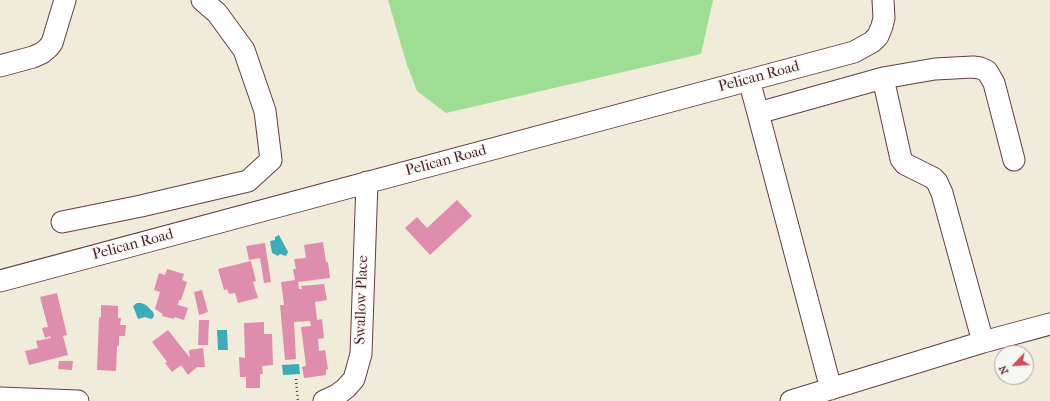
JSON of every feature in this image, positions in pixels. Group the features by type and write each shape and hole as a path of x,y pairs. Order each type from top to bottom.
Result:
{"street":[{"path":"0,66 33,57 42,53 48,48 52,42 65,0"},
{"path":"62,222 141,206 248,181 271,160 265,111 244,50 217,13 202,0"},
{"name":"Pelican Road","path":"0,281 854,52 872,42 878,36 882,26 884,7 883,0"},
{"path":"758,113 883,78 935,69 980,68 987,72 994,83 1014,160"},
{"path":"883,78 901,159 905,164 933,178 937,182 942,193 983,342"},
{"path":"749,80 831,389"},
{"name":"Swallow Place","path":"324,401 337,395 354,379 361,354 367,182"},
{"path":"791,401 983,342 1050,324"},
{"path":"0,398 78,401"}],"path":[{"path":"296,379 298,401"}],"green space":[{"path":"388,0 713,0 701,54 446,113 417,91 407,65"}],"water":[{"path":"279,235 288,252 286,256 280,254 278,256 272,253 270,241 275,240 275,237"},
{"path":"137,303 146,305 153,312 153,318 151,319 145,317 138,319 133,306"},
{"path":"217,330 227,330 228,350 218,350"},
{"path":"299,364 300,374 283,375 282,365"}],"building":[{"path":"457,200 472,216 430,255 405,228 417,217 427,228"},
{"path":"323,242 330,278 298,282 299,289 302,289 301,286 324,284 327,300 315,302 317,320 322,319 324,338 318,339 319,351 325,350 328,369 326,370 326,375 304,378 302,367 306,366 301,327 311,326 310,321 294,322 296,359 285,360 280,305 284,305 281,282 295,280 293,269 296,269 294,259 306,258 304,245"},
{"path":"265,243 271,282 264,283 260,258 249,260 246,246"},
{"path":"251,261 256,281 253,282 258,298 238,303 235,293 229,294 227,289 224,290 218,269"},
{"path":"167,269 184,274 182,280 187,282 178,305 188,308 184,320 162,316 163,314 155,309 160,292 154,290 159,273 165,275"},
{"path":"202,290 208,312 199,315 194,292"},
{"path":"57,293 67,335 63,336 68,355 29,365 25,351 38,348 36,341 51,338 50,336 45,338 42,328 48,327 40,297"},
{"path":"101,305 118,306 118,318 121,318 120,325 126,325 125,336 119,336 116,371 97,370 99,317 101,318"},
{"path":"199,320 209,320 208,345 198,345"},
{"path":"264,322 264,334 272,334 273,365 262,366 263,374 260,374 260,388 246,388 246,377 240,377 239,357 245,358 244,323"},
{"path":"168,330 190,358 189,350 203,348 205,367 197,367 188,375 181,365 172,372 165,363 167,362 152,342"},
{"path":"59,361 73,361 72,370 58,369"}]}
